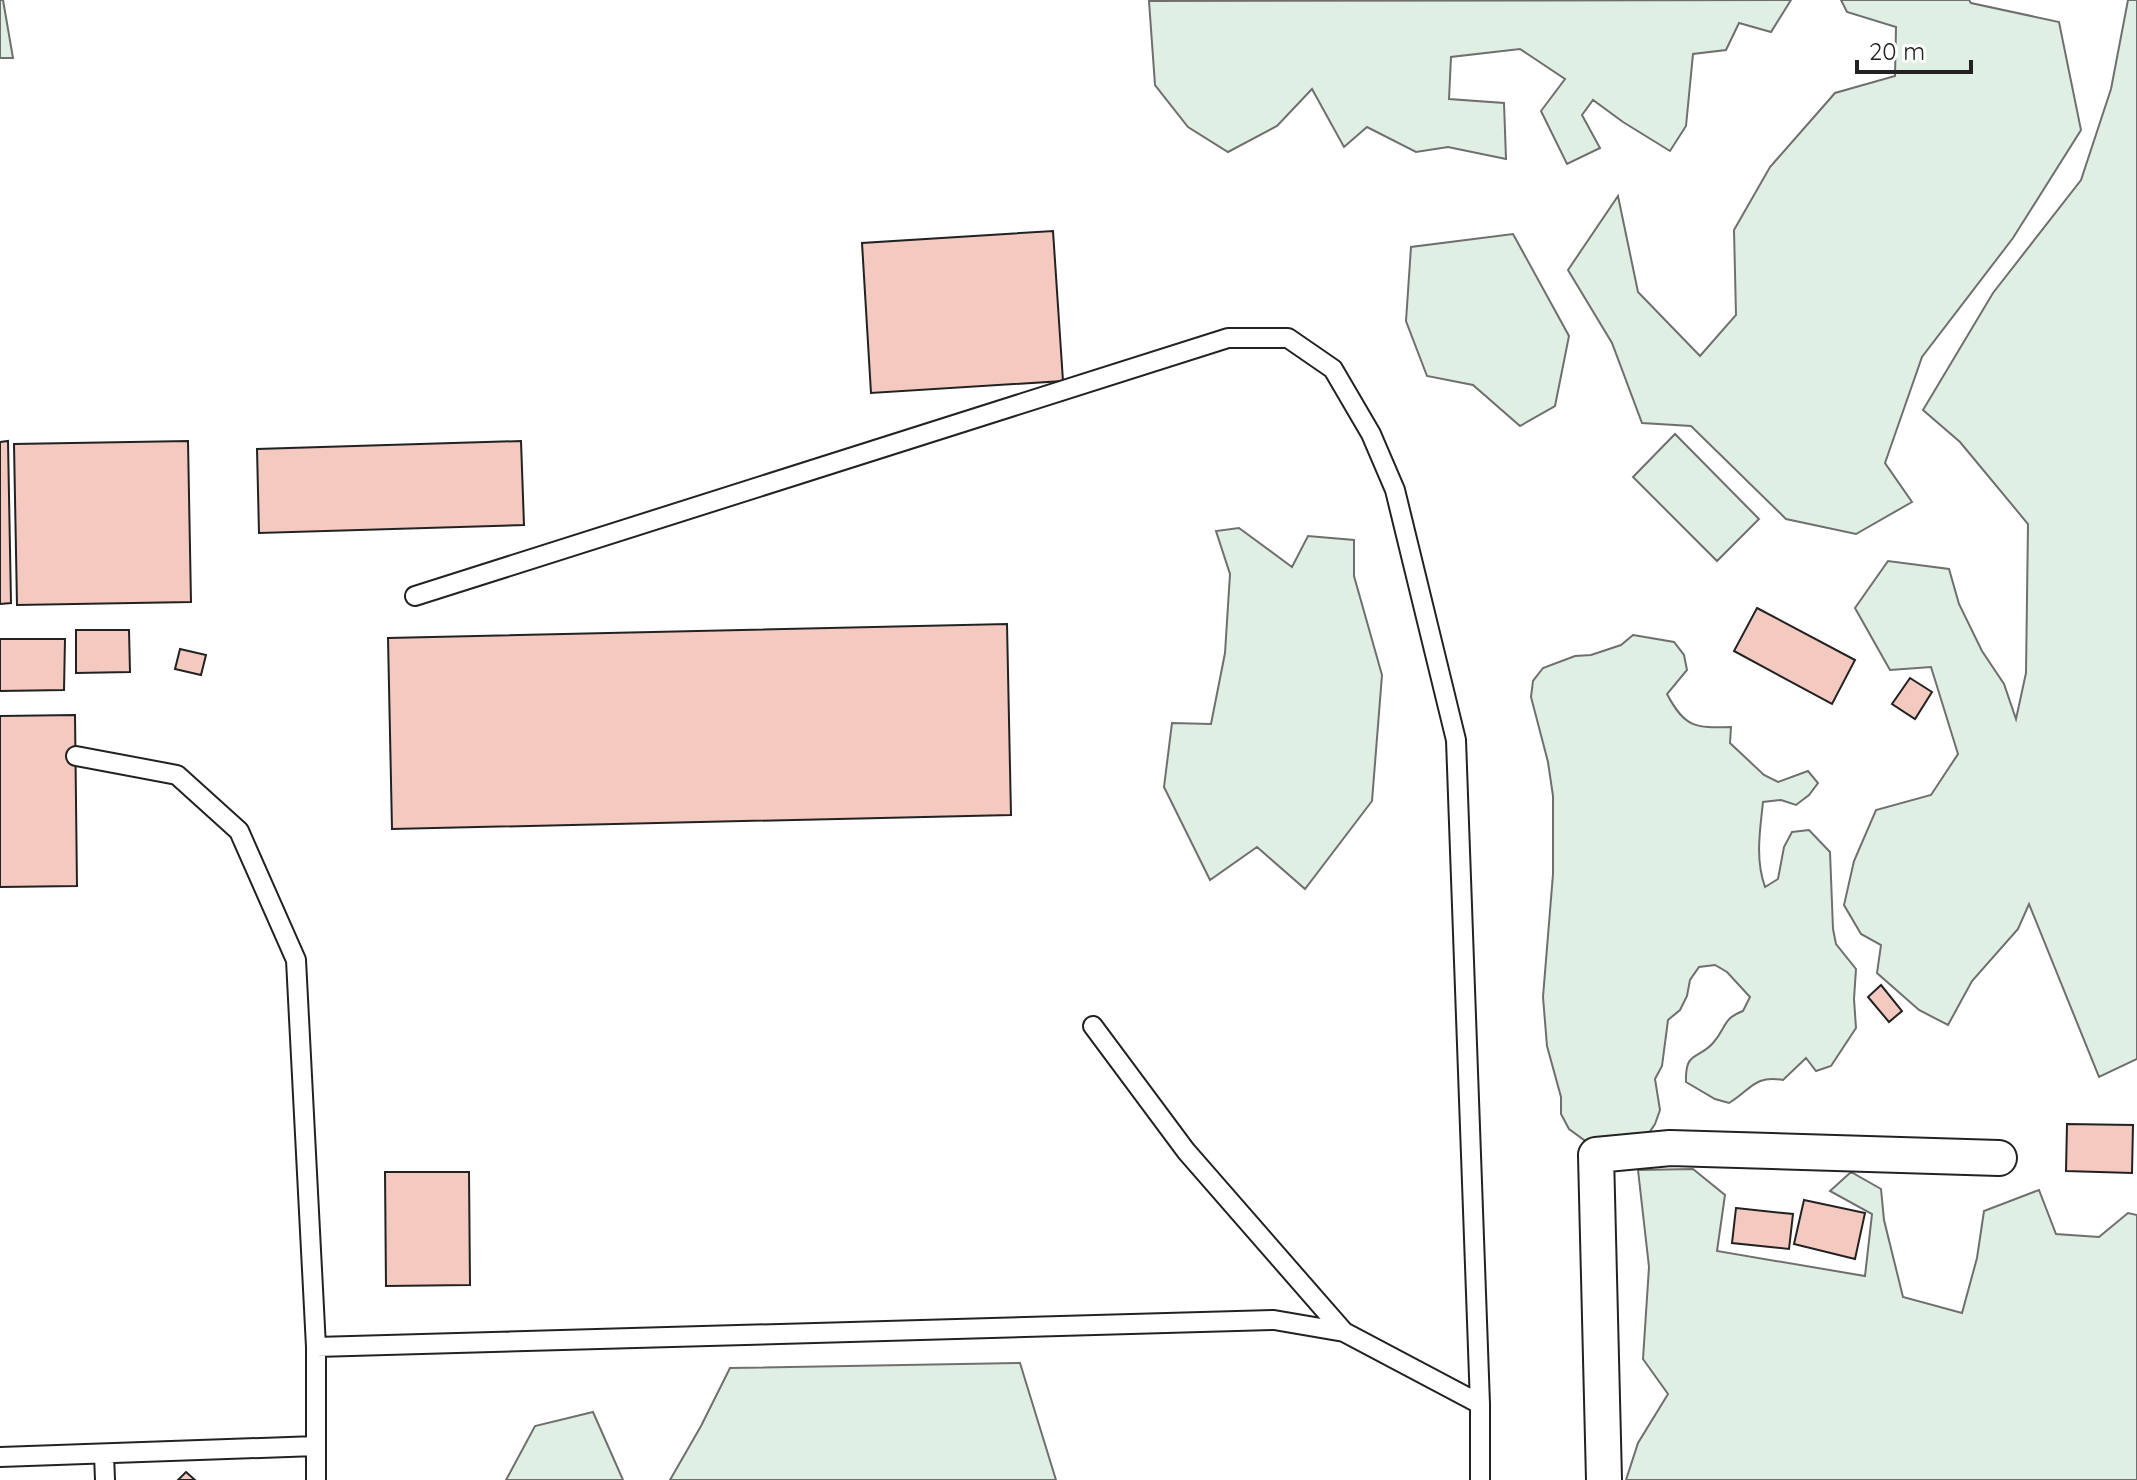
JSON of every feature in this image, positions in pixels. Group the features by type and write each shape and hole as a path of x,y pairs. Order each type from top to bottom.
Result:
{"street":[{"path":"1604,1480 1596,1155 1670,1148 1999,1158"}],"lane":[{"path":"415,596 1228,338 1288,338 1333,369 1371,434 1395,490 1456,740 1480,1404 1480,1480"},
{"path":"76,756 177,775 239,831 296,960 316,1347 316,1480"},
{"path":"1093,1026 1186,1151 1344,1332"},
{"path":"316,1347 1274,1320 1344,1332 1480,1404"},
{"path":"0,1457 316,1446"},
{"path":"104,1454 105,1480"}],"green space":[{"path":"0,0 3,0 13,58 0,58"},
{"path":"1791,0 1771,32 1739,23 1726,50 1693,54 1686,126 1670,151 1593,100 1582,115 1600,148 1567,164 1541,111 1565,79 1520,49 1451,57 1449,99 1504,103 1506,159 1448,147 1416,152 1367,127 1344,147 1312,89 1277,126 1228,152 1188,127 1155,85 1149,1"},
{"path":"1841,0 1969,0 1971,3 2059,22 2081,130 2013,238 1922,357 1885,463 1912,502 1856,534 1786,519 1691,426 1642,423 1612,343 1568,270 1618,196 1638,292 1700,356 1736,315 1734,230 1770,167 1835,93 1895,76 1896,27 1847,12"},
{"path":"2128,0 2137,0 2137,1059 2099,1077 2029,904 2018,929 1972,981 1948,1025 1919,1010 1877,973 1881,945 1861,934 1844,905 1854,861 1876,810 1931,795 1958,754 1931,667 1890,670 1855,608 1888,561 1949,569 1959,604 1982,651 2004,684 2016,719 2026,673 2028,524 1960,442 1923,410 1993,293 2081,180 2111,89"},
{"path":"1513,234 1569,336 1555,406 1520,426 1473,385 1427,376 1406,321 1411,247"},
{"path":"1675,434 1759,519 1717,561 1633,477"},
{"path":"1239,528 1292,567 1308,536 1354,540 1354,576 1382,675 1372,801 1305,889 1257,847 1210,880 1164,787 1172,723 1211,724 1225,653 1230,574 1216,531"},
{"path":"1633,635 1674,642 1684,655 1687,670 1667,694 1686,720 1700,726 1731,727 1730,743 1764,775 1778,782 1808,771 1818,783 1796,805 1781,800 1763,802 1759,845 1762,876 1765,887 1778,879 1784,847 1792,832 1809,830 1830,852 1836,944 1856,969 1856,1028 1831,1066 1816,1071 1806,1058 1783,1080 1759,1081 1729,1103 1715,1099 1686,1082 1686,1072 1690,1060 1713,1043 1728,1020 1743,1011 1750,997 1727,972 1715,965 1699,967 1690,980 1680,1010 1668,1020 1662,1066 1655,1079 1660,1110 1655,1124 1636,1152 1595,1148 1569,1129 1561,1114 1561,1097 1547,1046 1543,997 1553,874 1553,796 1548,762 1531,697 1533,681 1543,668 1575,656 1591,655 1621,645"},
{"path":"1693,1169 1725,1195 1717,1251 1865,1276 1872,1214 1830,1191 1851,1172 1881,1189 1884,1220 1903,1297 1962,1313 1977,1258 1984,1211 2039,1190 2056,1234 2099,1237 2128,1213 2137,1215 2137,1480 1626,1480 1638,1443 1668,1394 1643,1359 1649,1267 1638,1170"},
{"path":"1020,1363 1056,1480 670,1480 730,1368"},
{"path":"593,1412 623,1480 506,1480 535,1426"}],"building":[{"path":"1053,231 1063,381 871,393 862,243"},
{"path":"8,441 11,603 0,604 0,442"},
{"path":"188,441 191,602 17,605 14,444"},
{"path":"521,441 524,525 259,533 257,449"},
{"path":"1757,608 1855,660 1832,704 1734,651"},
{"path":"1007,624 1011,815 392,829 388,638"},
{"path":"76,630 129,630 130,672 76,673"},
{"path":"0,639 65,639 64,690 0,691"},
{"path":"180,649 206,655 201,675 175,669"},
{"path":"1910,678 1932,692 1915,719 1892,704"},
{"path":"75,715 77,886 0,887 0,716"},
{"path":"1881,985 1902,1011 1889,1022 1868,997"},
{"path":"2067,1124 2133,1125 2132,1173 2066,1171"},
{"path":"385,1172 469,1172 470,1285 386,1286"},
{"path":"1804,1200 1865,1213 1855,1259 1794,1244"},
{"path":"1736,1208 1793,1214 1789,1249 1732,1243"},
{"path":"186,1472 195,1480 178,1480"}]}
